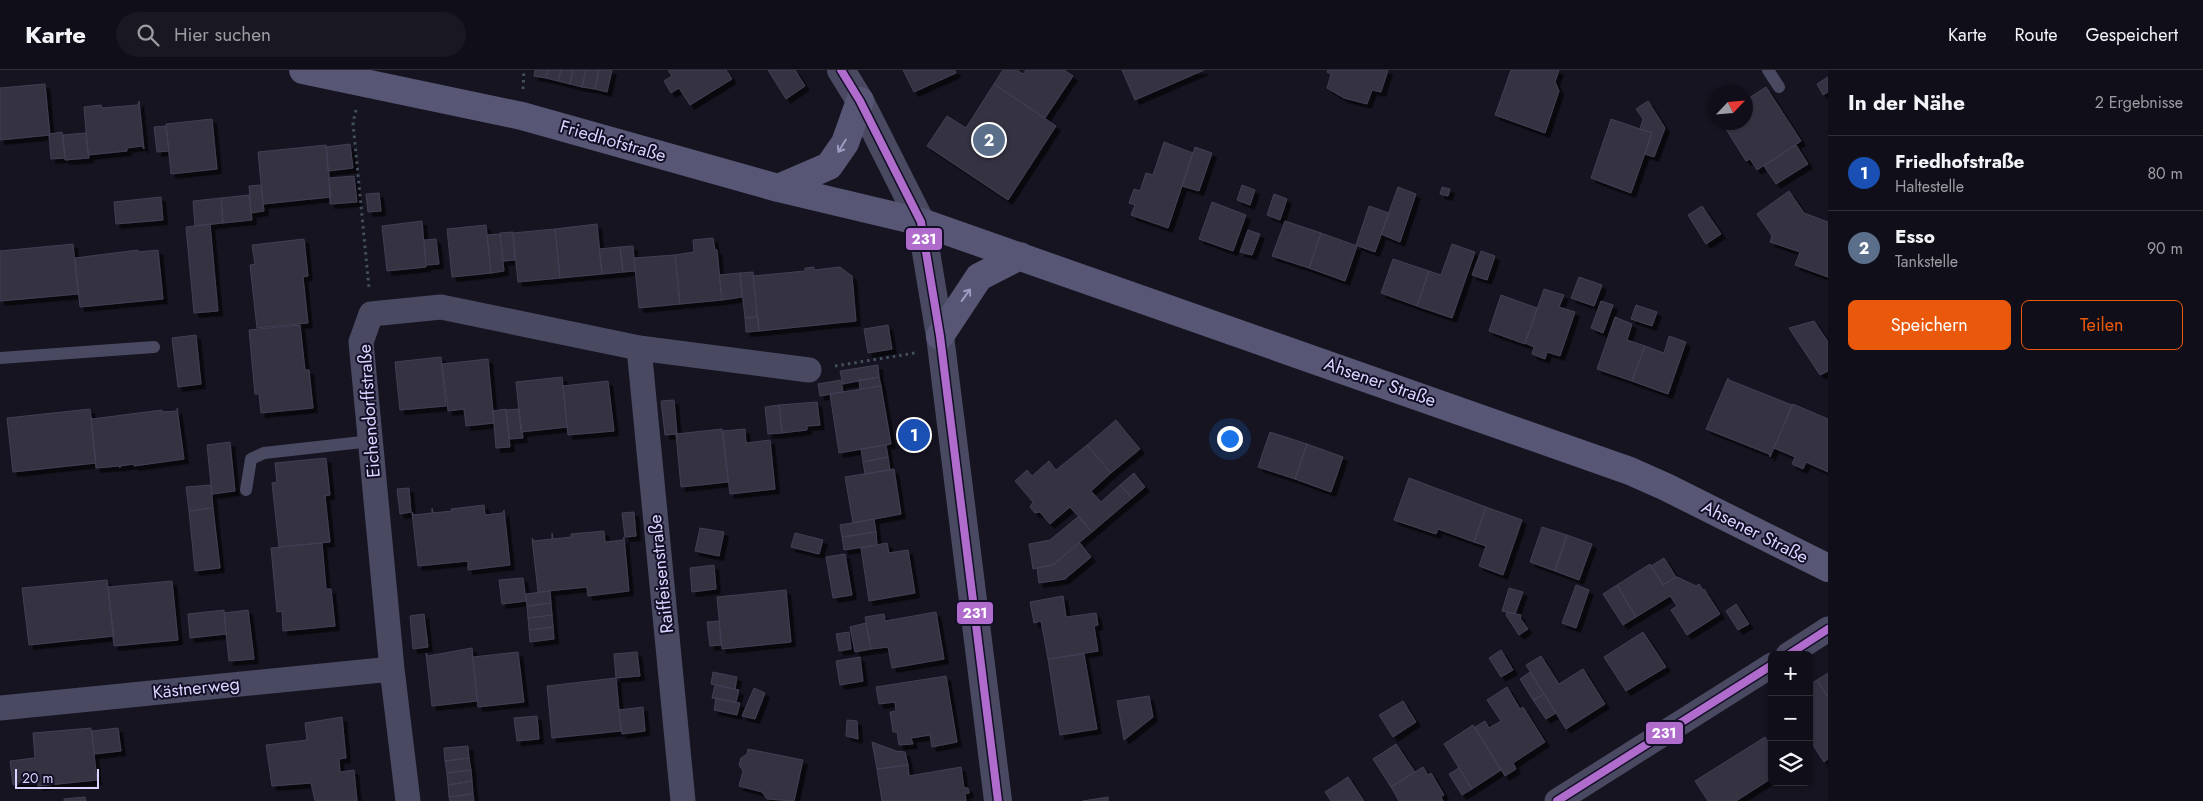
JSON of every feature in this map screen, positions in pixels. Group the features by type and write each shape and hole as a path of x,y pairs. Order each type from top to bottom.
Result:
{"main road":[{"name":"Friedhofstraße","path":"303,70 522,116 778,188 921,222"},
{"path":"778,188 828,166 845,143 860,101"},
{"name":"Ahsener Straße","path":"921,222 1630,471 1828,568"},
{"path":"940,343 979,277 1020,256"}],"street":[{"path":"841,70 860,101 921,222 940,343 998,801"},
{"path":"371,314 441,307 639,348 809,370"},
{"name":"Eichendorffstraße","path":"371,314 361,342 392,669 408,801"},
{"name":"Raiffeisenstraße","path":"639,348 683,801"},
{"path":"1794,651 1828,629"},
{"path":"1557,801 1768,668"},
{"name":"Kästnerweg","path":"0,708 392,669"}],"lane":[{"path":"1768,70 1779,87"},
{"path":"0,358 154,347"},
{"path":"246,490 251,459 264,453 370,442"}],"path":[{"path":"360,83 353,123 371,314"},
{"path":"809,370 940,343"}],"building":[{"path":"535,70 548,70 546,78 534,76"},
{"path":"548,70 561,70 558,81 546,78"},
{"path":"561,70 573,70 570,84 558,81"},
{"path":"573,70 586,70 582,87 570,84"},
{"path":"586,70 599,70 595,89 582,87"},
{"path":"599,70 612,70 607,92 595,89"},
{"path":"668,70 726,70 732,79 690,105 679,88 671,93 664,81 672,76"},
{"path":"768,70 795,70 805,86 786,99"},
{"path":"903,70 955,70 956,73 914,92"},
{"path":"1003,70 1017,70 1023,74 1026,70 1064,70 1073,76 1045,118 994,84"},
{"path":"1122,70 1204,70 1135,100"},
{"path":"1328,70 1388,70 1381,92 1372,90 1367,104 1344,98 1327,88 1331,74 1327,72"},
{"path":"1511,70 1559,70 1555,82 1559,91 1545,133 1495,115"},
{"path":"1828,77 1828,92 1823,95 1817,84"},
{"path":"45,84 50,135 0,140 0,88"},
{"path":"994,84 1056,126 1008,200 927,146 947,116 966,128"},
{"path":"1766,87 1801,141 1757,170 1750,159 1746,161 1727,130 1753,130 1753,95"},
{"path":"139,101 144,149 142,146 127,148 127,151 88,155 84,107 101,105 102,108 138,105"},
{"path":"1648,101 1665,128 1654,157 1645,154 1652,133 1640,129 1643,119 1636,109"},
{"path":"212,119 217,169 171,174 166,124"},
{"path":"1611,119 1652,133 1631,193 1591,178"},
{"path":"166,126 169,151 157,152 154,127"},
{"path":"62,132 65,158 51,159 49,135"},
{"path":"86,133 89,158 65,160 63,135"},
{"path":"1164,142 1193,153 1168,228 1131,215 1135,205 1129,203 1134,189 1140,191 1146,173 1153,175"},
{"path":"350,144 353,168 328,171 326,147"},
{"path":"326,145 331,197 263,204 258,152"},
{"path":"1796,145 1808,164 1776,184 1764,166"},
{"path":"1195,147 1212,153 1199,191 1182,186"},
{"path":"354,176 357,202 330,204 329,178"},
{"path":"261,185 264,211 251,213 249,186"},
{"path":"1242,185 1255,190 1250,205 1237,200"},
{"path":"1398,187 1416,194 1400,242 1381,234"},
{"path":"1442,187 1450,189 1448,196 1440,194"},
{"path":"1789,191 1804,213 1828,222 1828,277 1795,265 1800,252 1770,242 1772,236 1757,214"},
{"path":"379,193 381,211 368,212 366,194"},
{"path":"1274,194 1287,199 1280,220 1267,215"},
{"path":"249,195 252,220 223,223 221,198"},
{"path":"161,197 163,220 116,224 114,202"},
{"path":"221,198 223,223 195,226 193,201"},
{"path":"1212,202 1246,215 1233,251 1199,239"},
{"path":"1369,206 1389,213 1375,252 1356,245"},
{"path":"1702,206 1721,234 1706,244 1688,215"},
{"path":"422,221 426,267 387,271 382,226"},
{"path":"1285,221 1321,233 1309,268 1272,256"},
{"path":"210,224 218,311 194,313 186,227"},
{"path":"597,224 602,274 560,278 555,229"},
{"path":"486,225 491,273 452,277 447,229"},
{"path":"555,229 560,278 518,282 513,233"},
{"path":"1248,230 1260,234 1252,255 1240,252"},
{"path":"513,232 515,260 503,261 500,233"},
{"path":"1321,233 1357,246 1345,281 1309,268"},
{"path":"500,234 504,271 491,273 487,235"},
{"path":"713,238 715,250 717,250 722,300 680,304 675,255 694,252 693,240"},
{"path":"304,239 308,276 303,277 308,323 257,328 250,265 255,264 252,245"},
{"path":"436,239 439,264 426,265 424,240"},
{"path":"73,244 78,294 0,301 0,251"},
{"path":"1452,244 1475,252 1452,318 1417,306 1429,271 1441,275"},
{"path":"633,246 635,271 623,272 620,247"},
{"path":"620,247 623,272 602,274 599,249"},
{"path":"138,250 138,252 158,250 163,299 80,307 75,258"},
{"path":"1481,251 1495,256 1487,280 1472,275"},
{"path":"675,255 680,304 639,308 634,258"},
{"path":"1393,259 1429,271 1417,306 1381,293"},
{"path":"814,267 814,270 840,267 852,276 856,321 759,331 753,276 805,271 805,268"},
{"path":"753,272 757,317 745,318 740,273"},
{"path":"740,273 742,297 722,300 719,275"},
{"path":"1579,277 1602,285 1594,306 1571,298"},
{"path":"1544,289 1564,295 1559,307 1575,312 1560,356 1547,352 1545,359 1532,354 1534,347 1525,343"},
{"path":"1501,295 1537,308 1525,344 1489,331"},
{"path":"1601,301 1613,305 1603,333 1591,328"},
{"path":"1636,305 1657,312 1652,326 1631,319"},
{"path":"758,317 759,331 746,332 745,318"},
{"path":"1615,317 1632,324 1627,340 1645,346 1632,381 1597,369"},
{"path":"1814,321 1828,342 1828,371 1820,375 1789,328"},
{"path":"300,325 305,370 309,370 313,408 261,413 259,394 255,394 249,330"},
{"path":"888,325 892,349 868,353 864,329"},
{"path":"196,335 201,384 178,387 172,338"},
{"path":"1669,336 1686,342 1668,394 1632,381 1645,346 1664,353"},
{"path":"441,357 446,406 400,410 395,362"},
{"path":"488,359 494,423 466,426 464,409 448,411 442,364"},
{"path":"878,365 879,377 843,384 840,371"},
{"path":"562,377 567,427 521,432 516,382"},
{"path":"879,377 881,386 860,389 859,380"},
{"path":"1728,378 1792,405 1770,457 1769,454 1706,429"},
{"path":"841,380 843,392 820,396 818,384"},
{"path":"608,381 614,431 568,435 563,386"},
{"path":"881,386 891,444 839,453 830,394"},
{"path":"674,400 677,434 665,435 661,401"},
{"path":"817,402 820,425 807,426 807,430 782,433 779,405"},
{"path":"1793,404 1828,419 1828,472 1806,462 1803,469 1792,464 1795,457 1774,448"},
{"path":"779,405 782,433 768,434 765,407"},
{"path":"90,409 96,463 13,472 7,418"},
{"path":"506,409 510,447 496,448 493,411"},
{"path":"519,409 523,438 509,439 506,410"},
{"path":"162,410 162,412 177,411 184,459 134,466 134,464 120,466 120,468 119,466 96,468 91,417 92,419"},
{"path":"1116,420 1140,449 1111,473 1087,445"},
{"path":"722,429 728,482 681,487 676,434"},
{"path":"745,429 746,443 770,440 775,489 730,494 723,431"},
{"path":"1270,432 1307,444 1295,479 1258,467"},
{"path":"230,442 235,491 212,494 207,445"},
{"path":"1307,444 1343,457 1331,492 1295,479"},
{"path":"886,445 888,457 863,462 861,449"},
{"path":"1087,445 1111,473 1091,491 1101,502 1120,485 1132,498 1092,532 1070,507 1050,524 1040,512 1035,513 1030,507 1033,502 1015,481 1027,470 1032,476 1049,461 1056,470"},
{"path":"888,457 890,470 865,474 863,462"},
{"path":"326,458 330,495 325,496 330,542 279,547 272,483 277,482 275,463"},
{"path":"894,469 901,514 853,523 845,477"},
{"path":"1134,473 1145,487 1132,498 1120,485"},
{"path":"1409,478 1486,507 1474,542 1438,529 1436,534 1394,520"},
{"path":"211,485 213,508 189,511 186,487"},
{"path":"409,488 411,512 400,514 397,489"},
{"path":"484,505 485,515 503,513 504,510 510,565 468,570 468,561 418,566 412,512 414,515 432,513 432,508 433,513"},
{"path":"1486,507 1522,520 1503,575 1479,566 1486,546 1474,542"},
{"path":"213,508 220,568 195,571 189,511"},
{"path":"634,512 636,536 625,537 622,513"},
{"path":"1079,516 1092,532 1052,565 1033,569 1029,544 1050,540"},
{"path":"874,519 876,532 842,537 840,525"},
{"path":"1542,527 1567,535 1555,571 1530,562"},
{"path":"700,528 724,532 719,556 695,551"},
{"path":"604,531 605,542 623,540 624,537 629,591 588,596 587,587 538,592 532,538 534,541 552,539 552,533 553,539 571,537 571,534"},
{"path":"876,532 877,545 844,550 842,537"},
{"path":"795,533 823,540 819,554 791,547"},
{"path":"1567,535 1592,544 1579,580 1555,571"},
{"path":"322,543 326,589 331,589 335,626 283,631 282,611 277,612 271,548"},
{"path":"887,543 889,553 908,550 915,593 869,601 861,548"},
{"path":"1080,543 1091,557 1065,579 1039,583 1037,568 1053,565"},
{"path":"845,554 852,595 833,598 826,557"},
{"path":"1664,558 1676,577 1663,585 1651,566"},
{"path":"1650,564 1663,585 1677,577 1696,586 1699,584 1720,614 1687,635 1671,610 1677,606 1670,596 1636,617 1617,585"},
{"path":"714,565 716,589 692,592 690,568"},
{"path":"523,578 526,601 502,604 499,580"},
{"path":"107,580 114,636 29,645 22,588"},
{"path":"172,581 178,640 114,646 108,587"},
{"path":"1576,585 1589,590 1576,628 1562,623"},
{"path":"1617,585 1636,617 1623,625 1603,594"},
{"path":"1509,588 1523,592 1515,614 1502,611"},
{"path":"786,590 791,642 722,649 717,597"},
{"path":"550,591 551,603 527,606 526,594"},
{"path":"1063,596 1066,617 1096,613 1098,625 1094,626 1098,651 1048,659 1041,621 1034,623 1030,602"},
{"path":"551,603 552,615 528,618 527,606"},
{"path":"1736,604 1749,624 1738,630 1726,611"},
{"path":"224,610 226,634 190,638 188,614"},
{"path":"248,610 254,659 229,661 224,613"},
{"path":"936,612 944,659 892,668 888,647 871,649 865,617 884,614 885,621"},
{"path":"1507,612 1521,615 1520,618 1528,629 1519,635 1506,615"},
{"path":"424,614 428,647 413,649 410,616"},
{"path":"552,615 553,627 529,630 528,618"},
{"path":"719,621 721,645 710,646 707,622"},
{"path":"866,623 871,649 855,652 850,627"},
{"path":"553,627 554,639 530,642 529,630"},
{"path":"849,632 851,649 839,651 836,634"},
{"path":"1643,632 1666,667 1626,691 1604,657"},
{"path":"472,648 477,701 432,706 426,653 428,656"},
{"path":"1501,650 1513,670 1501,677 1489,658"},
{"path":"518,652 524,702 478,707 473,657"},
{"path":"637,652 640,676 616,678 614,654"},
{"path":"1084,654 1097,729 1060,735 1048,659"},
{"path":"1541,656 1559,684 1583,669 1605,704 1566,729 1526,665"},
{"path":"860,657 863,681 840,685 836,661"},
{"path":"713,672 737,677 735,689 711,684"},
{"path":"1530,672 1544,694 1533,700 1520,679"},
{"path":"1828,673 1828,697 1817,680"},
{"path":"946,676 957,742 932,747 930,735 911,738 913,744 899,745 897,732 893,732 890,712 896,711 895,702 879,704 876,687"},
{"path":"616,678 621,731 552,738 547,686"},
{"path":"1817,680 1828,697 1828,759 1824,762 1813,745 1813,682"},
{"path":"715,685 739,690 736,702 712,698"},
{"path":"1507,687 1520,709 1523,707 1545,742 1513,763 1516,769 1505,776 1475,727 1485,721 1489,728 1501,721 1487,700"},
{"path":"754,688 765,693 755,719 742,716"},
{"path":"1544,694 1556,713 1546,719 1533,700"},
{"path":"1149,696 1153,717 1124,740 1117,701"},
{"path":"716,698 740,703 737,715 714,710"},
{"path":"1403,701 1416,722 1393,737 1379,715"},
{"path":"643,707 645,731 622,734 619,710"},
{"path":"537,716 539,739 517,741 514,718"},
{"path":"342,717 346,758 339,759 340,772 354,770 357,801 315,801 311,783 272,786 266,745 307,740 305,723"},
{"path":"847,720 857,721 858,739 846,736"},
{"path":"1473,725 1501,770 1472,789 1444,744"},
{"path":"91,728 97,780 38,786 38,783 13,785 10,761 35,758 33,733"},
{"path":"118,728 121,751 94,754 92,731"},
{"path":"1765,737 1768,742 1768,781 1736,801 1708,801 1695,781"},
{"path":"872,742 896,751 905,752 908,765 877,769"},
{"path":"1396,744 1415,772 1391,787 1373,759"},
{"path":"468,746 469,758 445,761 444,748"},
{"path":"748,749 803,760 794,801 767,799 762,792 739,786 743,771 739,765 741,758 747,754"},
{"path":"469,758 471,770 447,773 445,761"},
{"path":"908,765 909,776 961,767 964,788 968,788 969,793 965,794 966,801 882,801 877,769"},
{"path":"1423,767 1428,775 1431,773 1444,795 1441,797 1443,801 1399,801 1391,787"},
{"path":"1459,768 1472,789 1462,795 1449,774"},
{"path":"471,770 472,781 448,785 447,773"},
{"path":"1348,777 1364,801 1331,801 1325,792"},
{"path":"472,781 473,794 449,797 448,785"},
{"path":"473,794 474,801 450,801 449,797"},
{"path":"85,797 86,801 64,801 64,799"},
{"path":"1108,797 1108,801 1083,801"}],"transit line":[{"name":"231","path":"841,70 860,101 921,222 940,336 998,801"},
{"name":"231","path":"1794,651 1828,629"},
{"name":"231","path":"1557,801 1768,668"}],"place":[{"name":"Esso","path":"989,140"},
{"name":"Friedhofstraße","path":"914,435"}]}
